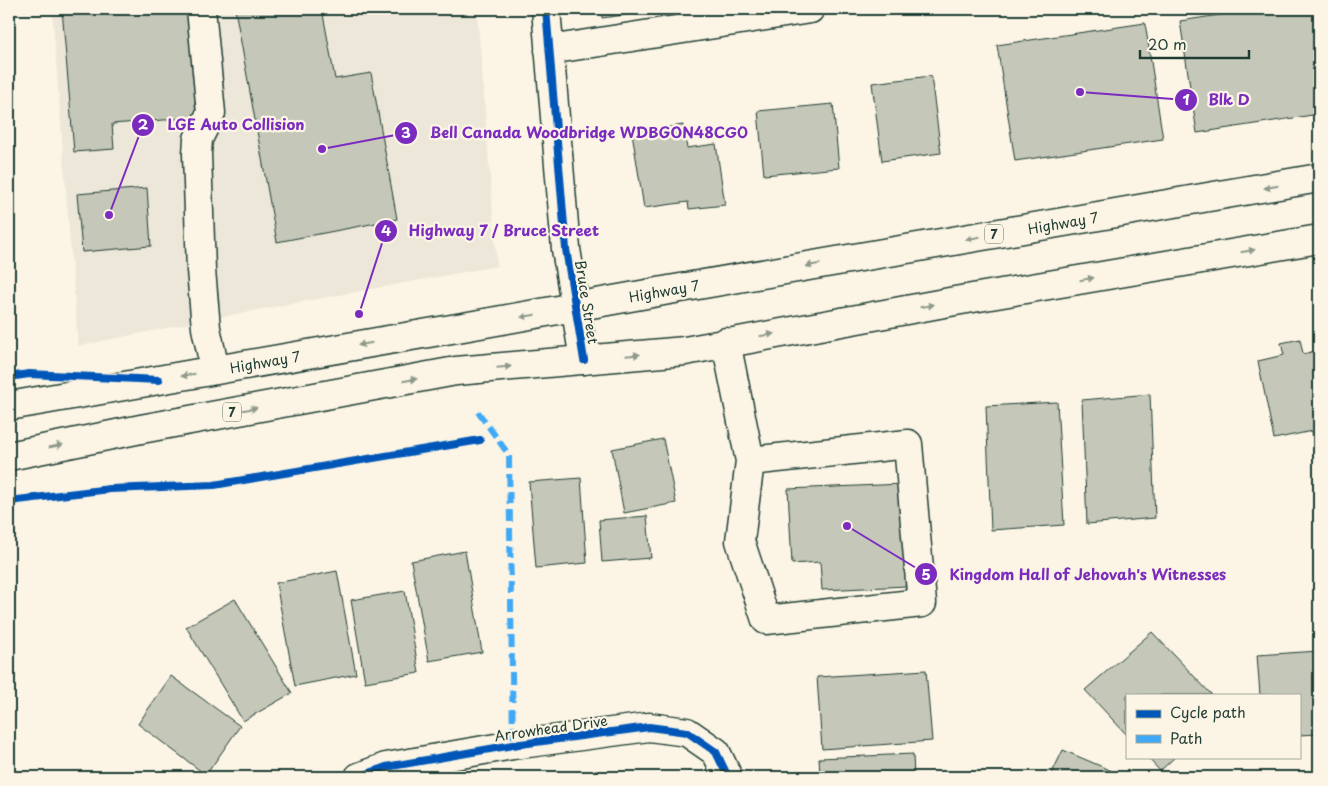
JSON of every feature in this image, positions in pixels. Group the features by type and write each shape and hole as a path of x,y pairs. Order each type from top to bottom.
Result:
{"main road":[{"path":"201,9 211,113 198,139 197,154 201,270 206,328 215,370"},
{"name":"Bruce Street","path":"546,9 566,249 584,360"},
{"path":"550,50 810,9"},
{"name":"Highway 7","path":"9,406 1319,178"},
{"name":"7","path":"9,456 141,428 456,372 685,350 1319,239"},
{"path":"726,342 750,461 740,541 766,620 922,603 908,444 750,461"},
{"name":"Arrowhead Drive","path":"358,777 386,766 513,745 649,727 687,732 716,752 728,777"}],"shaded area":[{"path":"52,9 477,9 497,266 231,315 78,346"}],"building":[{"path":"62,9 193,9 202,117 112,124 114,149 74,152"},
{"path":"235,9 322,9 335,79 371,73 397,219 277,242"},
{"path":"601,9 668,9 602,18"},
{"path":"1259,9 1319,9 1319,114 1197,133 1180,21"},
{"path":"1145,23 1163,139 1015,161 997,45"},
{"path":"931,76 941,153 882,161 872,83"},
{"path":"833,104 839,168 764,175 758,111"},
{"path":"683,125 687,148 716,144 725,205 689,209 688,202 644,208 632,133"},
{"path":"147,188 151,246 82,252 77,194"},
{"path":"1300,339 1303,354 1319,350 1319,466 1312,431 1274,439 1258,361 1284,355 1281,343"},
{"path":"1150,394 1155,518 1087,524 1082,400"},
{"path":"1057,402 1064,525 991,530 986,406"},
{"path":"663,439 676,503 624,513 612,449"},
{"path":"581,478 587,563 536,568 529,482"},
{"path":"903,484 907,586 822,590 820,562 792,564 788,489"},
{"path":"647,516 651,558 602,562 599,520"},
{"path":"465,551 482,652 429,661 411,561"},
{"path":"337,571 356,674 295,686 276,583"},
{"path":"405,591 419,673 365,682 351,600"},
{"path":"235,599 292,693 243,721 186,627"},
{"path":"1152,632 1211,694 1126,694 1126,734 1085,690"},
{"path":"1319,651 1319,734 1300,735 1300,694 1260,694 1257,655"},
{"path":"926,670 932,741 822,749 817,677"},
{"path":"171,676 240,726 206,775 138,724"},
{"path":"1063,750 1126,777 1050,777"},
{"path":"913,754 914,777 820,777 819,758"},
{"path":"1148,758 1174,758 1160,771"}],"marked path":[{"path":"478,412 509,455 513,745"}],"cycle path":[{"path":"546,9 566,249 584,360"},
{"path":"9,377 29,374 159,380"},
{"path":"9,501 110,489 214,485 480,440"},
{"path":"359,777 386,767 513,745 649,727 687,732 716,752 728,777"}],"place":[{"name":"Blk D","path":"1080,92"},
{"name":"Bell Canada Woodbridge WDBGON48CG0","path":"322,149"},
{"name":"LGE Auto Collision","path":"109,215"},
{"name":"Highway 7 / Bruce Street","path":"359,314"},
{"name":"Kingdom Hall of Jehovah's Witnesses","path":"847,526"}]}
